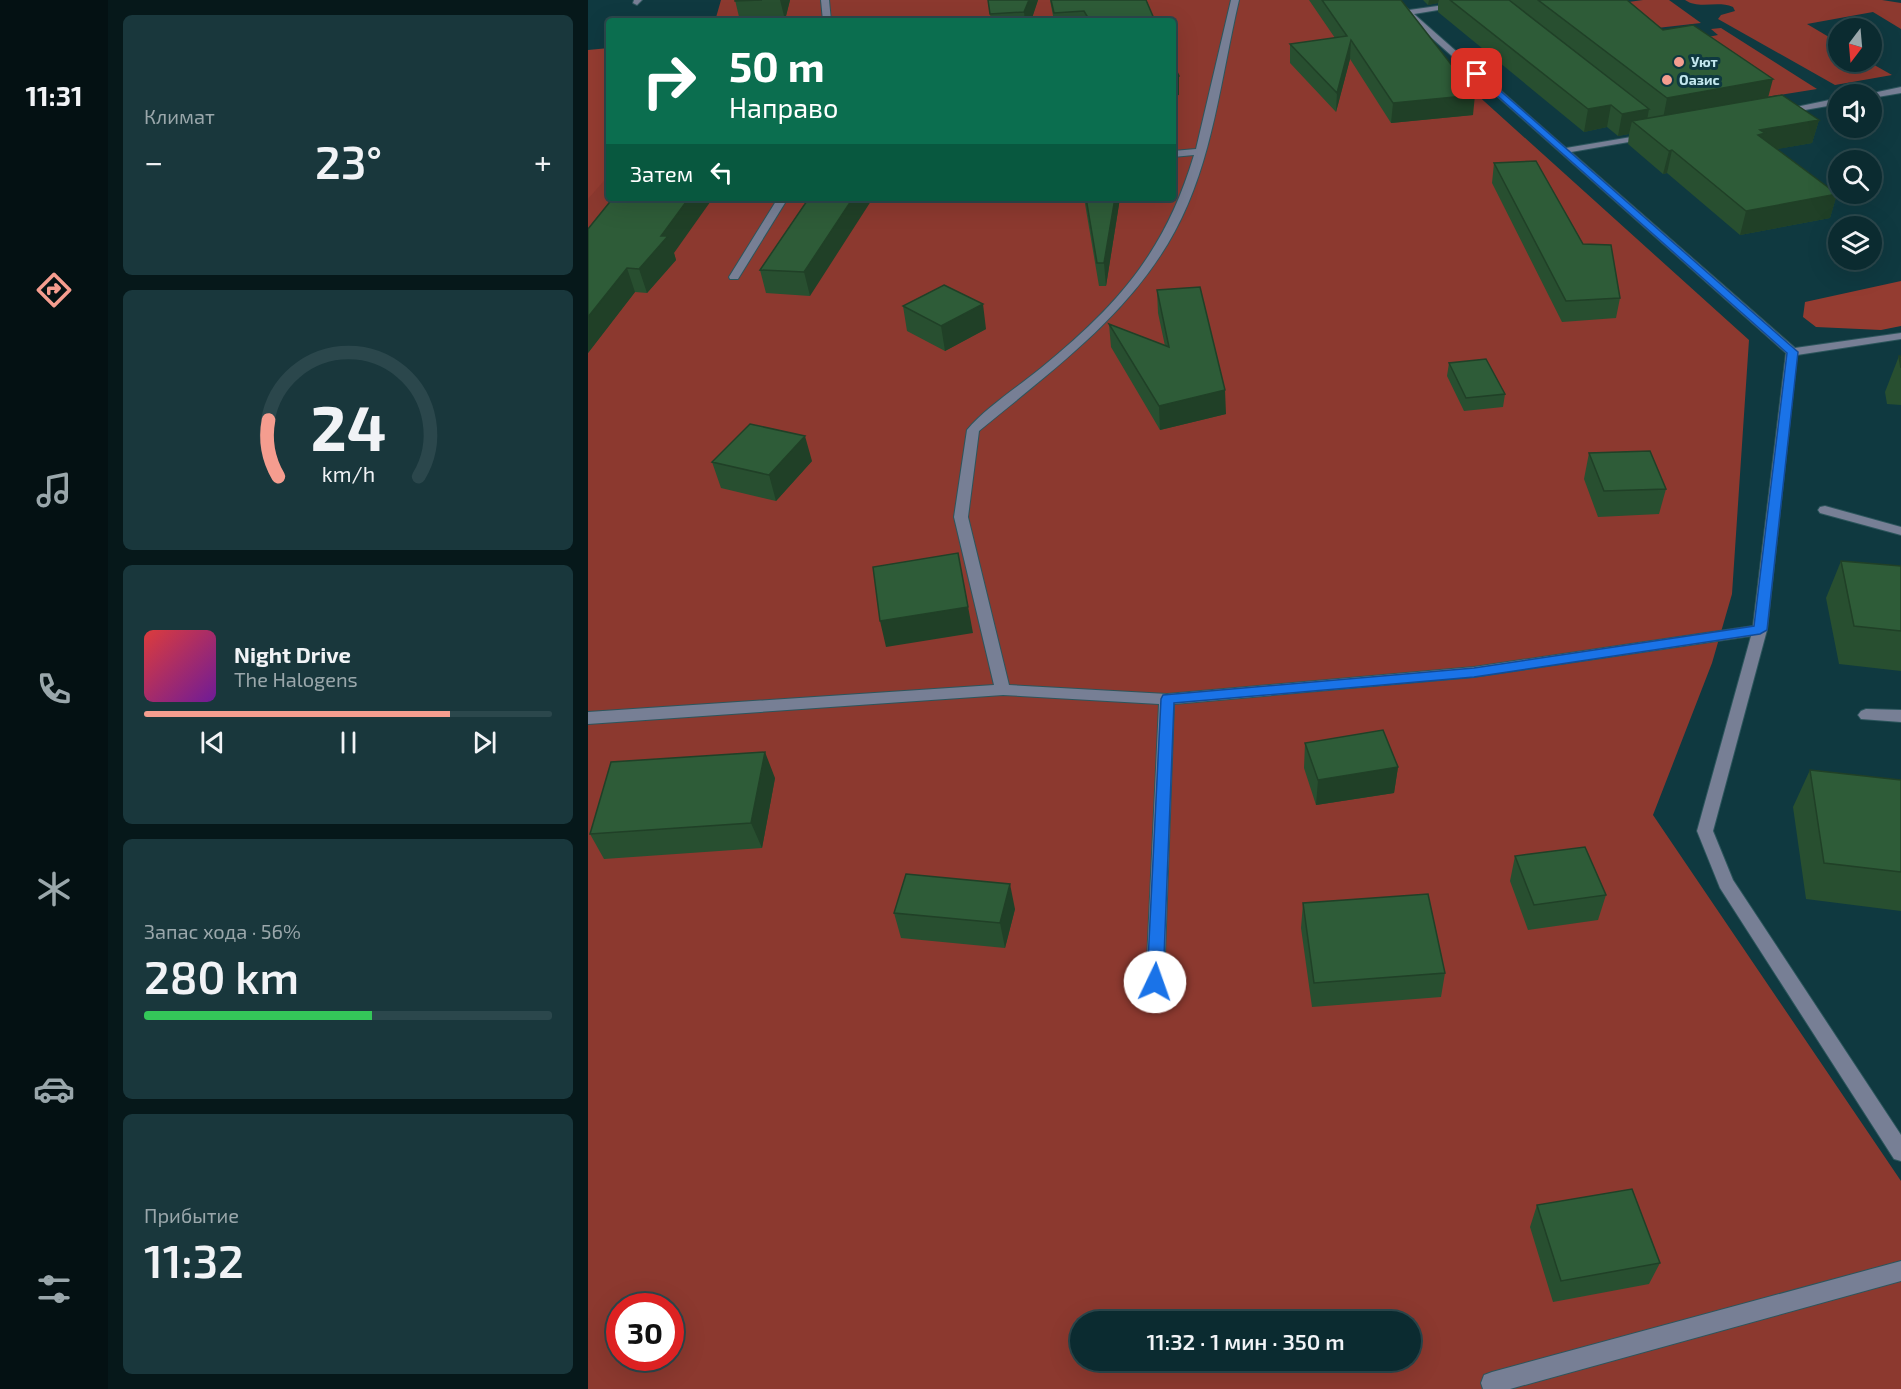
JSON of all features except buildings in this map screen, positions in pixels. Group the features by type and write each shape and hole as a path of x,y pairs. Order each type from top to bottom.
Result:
{"street":[{"path":"825,0 827,18"},
{"path":"1003,690 961,517 973,430 1103,320 1132,285 1170,230 1200,152 1235,0"},
{"path":"1393,0 1792,352 1901,336"},
{"path":"1408,13 1454,5 1465,6"},
{"path":"1882,93 1901,90"},
{"path":"1771,113 1828,103"},
{"path":"1564,151 1659,134 1649,126"},
{"path":"1176,154 1200,152"},
{"path":"734,277 781,201"},
{"path":"1792,352 1760,630 1705,831 1726,883 1901,1152"},
{"path":"1825,510 1901,531"},
{"path":"588,718 1003,690 1167,699 1474,672 1760,630"},
{"path":"1155,982 1167,699"},
{"path":"1866,715 1901,716"},
{"path":"1492,1383 1901,1271"}],"shaded area":[{"path":"721,0 1372,0 1749,340 1732,594 1712,663 1653,815 1901,1181 1901,1389 588,1389 588,189 606,167 606,201 1176,201 1176,18 716,18"},
{"path":"1643,0 1669,0 1701,23 1587,36 1555,12"},
{"path":"1685,0 1882,0 1901,3 1901,29 1873,12 1828,18 1828,20 1807,24 1828,36 1828,72 1882,72 1882,69 1892,75 1833,84 1718,19 1721,15 1735,11 1733,7 1691,3"},
{"path":"1721,28 1817,89 1754,99 1703,38 1718,35 1711,29"},
{"path":"606,48 606,178 588,199 588,50"},
{"path":"1901,281 1901,326 1881,330 1816,327 1803,317 1805,302"}],"place":[{"name":"Уют","path":"1679,62"},
{"name":"Оазис","path":"1667,80"}],"route":[{"path":"1155,982 1167,699 1474,672 1760,630 1792,352 1477,74"}]}
